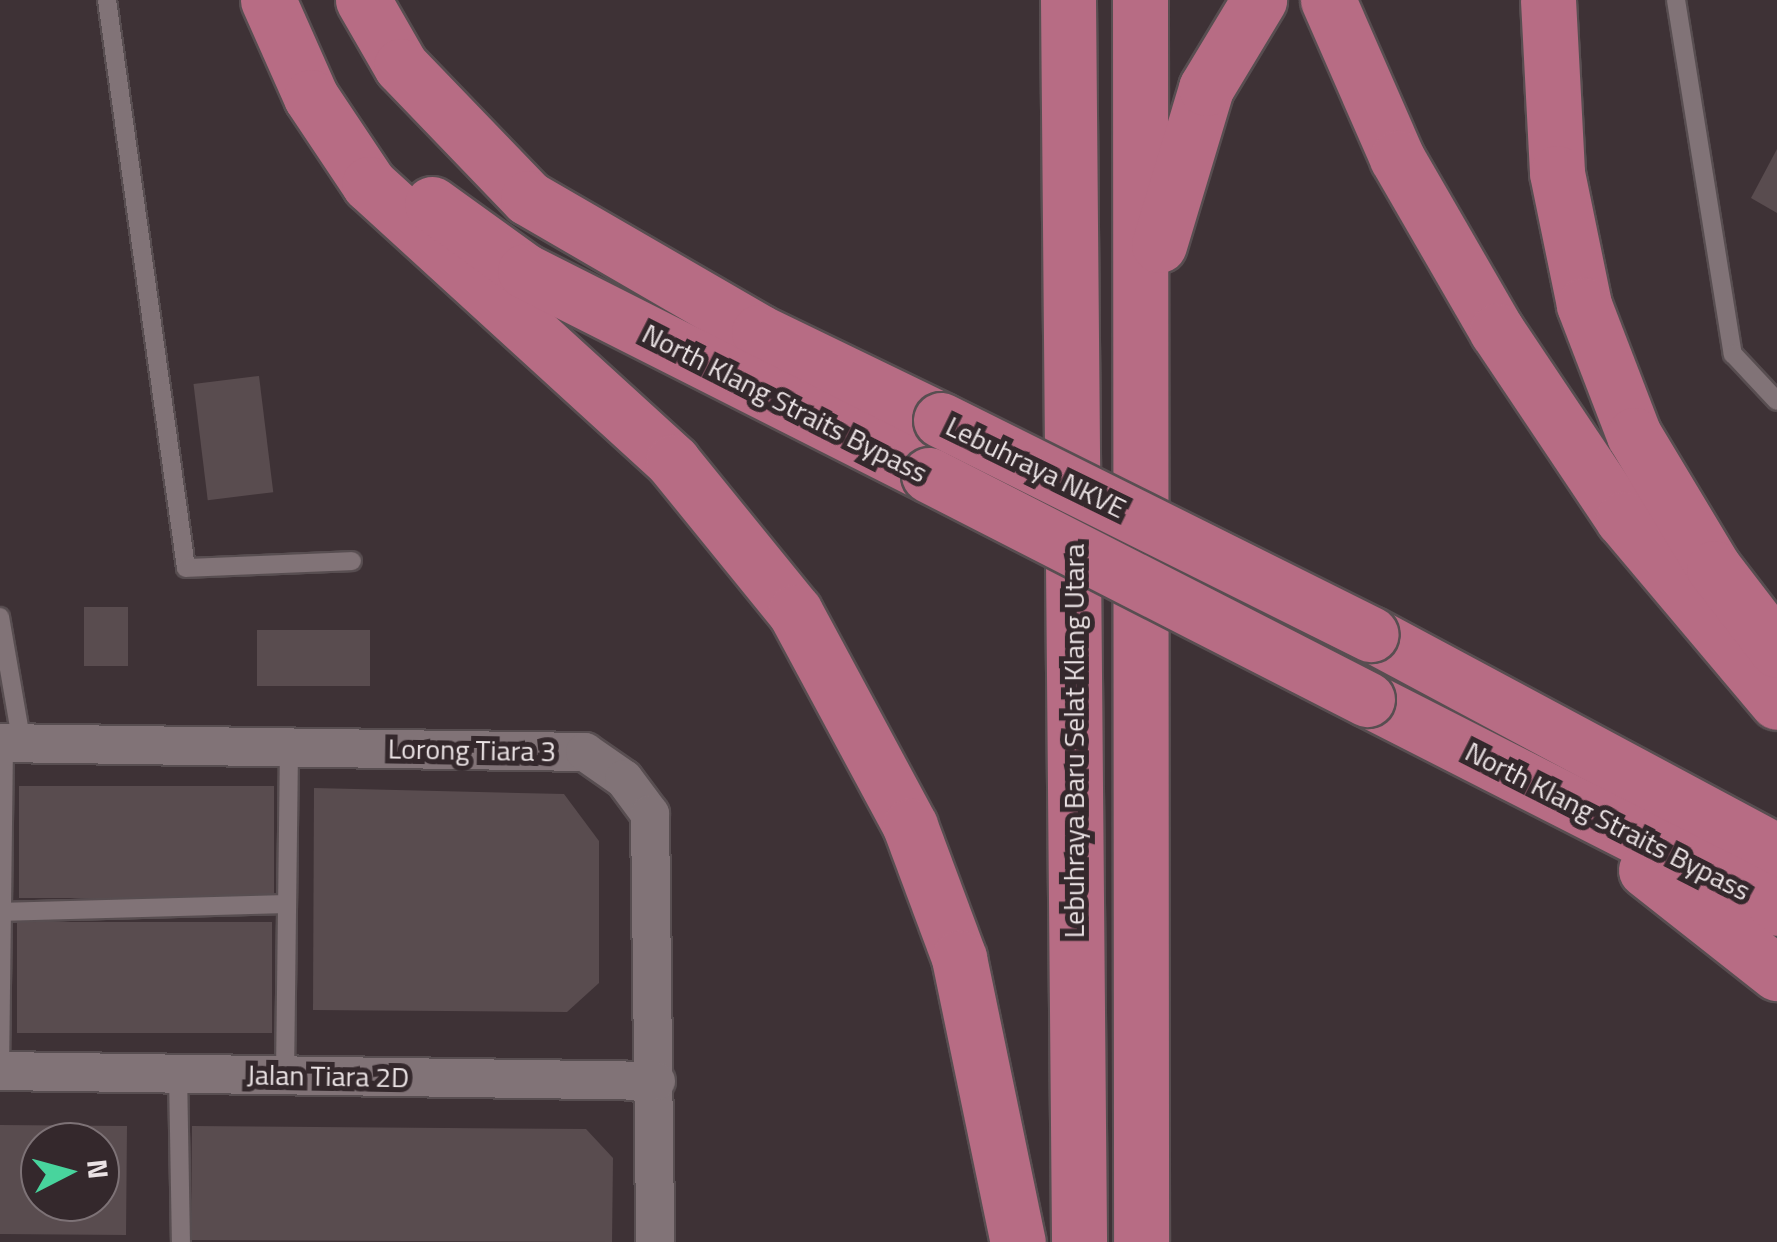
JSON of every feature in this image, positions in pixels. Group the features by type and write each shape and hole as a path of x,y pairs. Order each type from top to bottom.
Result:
{"highway":[{"path":"268,0 311,96 369,184 673,462 794,612 910,826 959,958 1018,1242"},
{"name":"North Klang Straits Bypass","path":"296,0 312,38 427,200 526,271 1777,908"},
{"name":"Lebuhraya NKVE","path":"363,0 401,66 528,198 759,332 1371,634 1777,852"},
{"path":"1046,0 1067,76"},
{"name":"Lebuhraya Baru Selat Klang Utara","path":"1068,0 1079,1242"},
{"path":"1140,0 1144,316 1141,1216 1166,1242"},
{"path":"1144,316 1206,88 1259,0"},
{"path":"1328,0 1356,69 1445,244 1551,414 1624,519 1777,702"},
{"path":"1548,0 1556,174 1584,305 1634,435 1714,568 1777,650"},
{"path":"1439,734 1632,859 1777,973"}],"street":[{"name":"Lorong Tiara 3","path":"8,743 585,752 624,779 650,814 656,1242"},
{"name":"Jalan Tiara 2D","path":"0,1070 656,1081"}],"lane":[{"path":"107,0 186,568 352,561"},
{"path":"1676,0 1733,354 1777,401"},
{"path":"0,617 8,743 0,1070"},
{"path":"285,1075 290,748"},
{"path":"2,912 288,904"},
{"path":"178,1073 182,1242"}],"building":[{"path":"1777,149 1777,213 1751,198"},
{"path":"259,376 273,492 208,500 193,384"},
{"path":"84,607 128,607 128,666 84,666"},
{"path":"257,630 370,630 370,686 257,686"},
{"path":"19,786 274,786 274,898 19,898"},
{"path":"314,788 564,794 599,841 599,983 567,1012 313,1010"},
{"path":"17,922 272,922 272,1033 17,1033"},
{"path":"0,1125 20,1125 20,1222 120,1222 120,1126 127,1126 126,1235 0,1234"},
{"path":"192,1126 586,1129 613,1158 612,1242 191,1240"}]}
